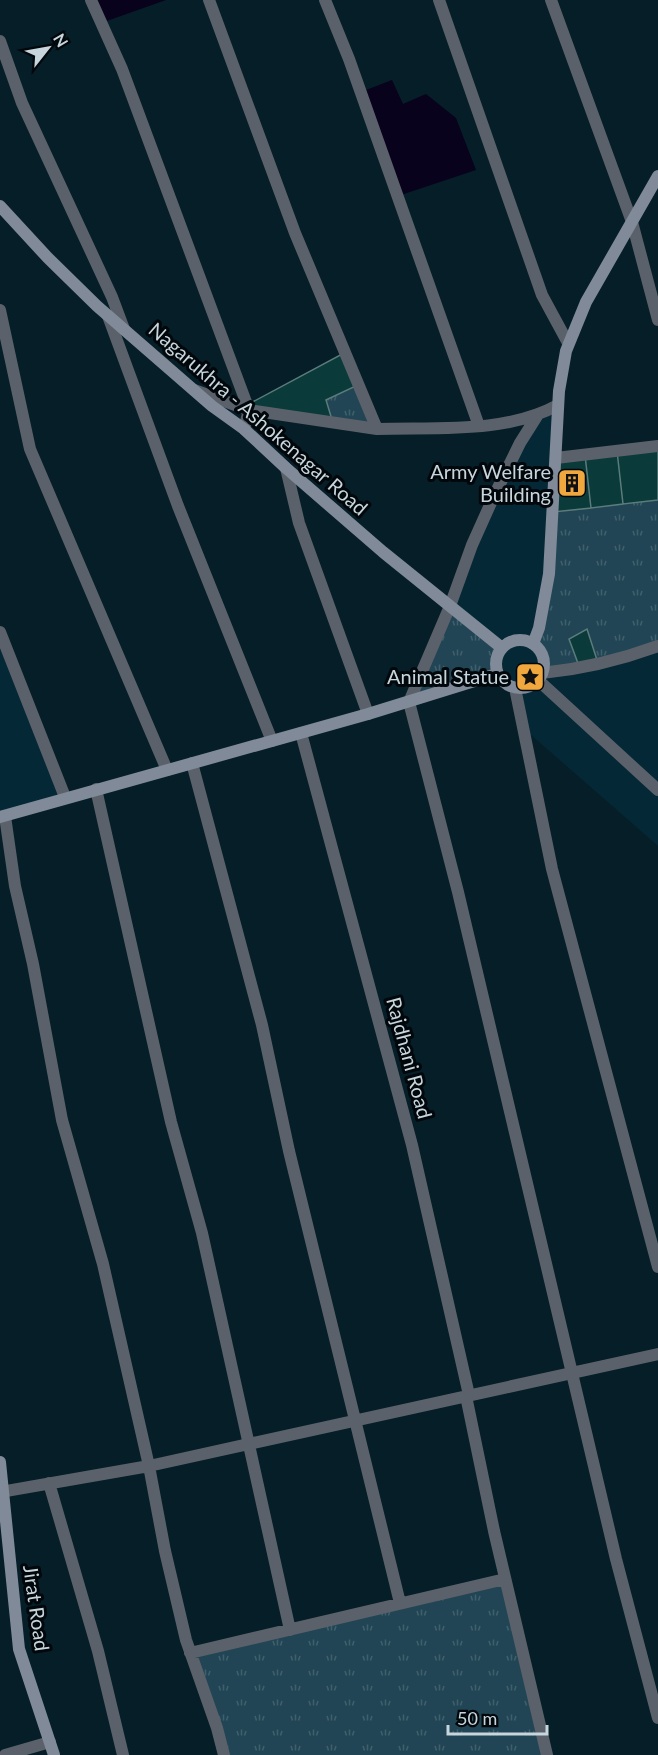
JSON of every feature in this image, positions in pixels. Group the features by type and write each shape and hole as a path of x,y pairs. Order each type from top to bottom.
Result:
{"main road":[{"path":"533,644 539,628 549,574 558,405 568,343 586,303 658,176"},
{"name":"Nagarukhra - Ashokenagar Road","path":"0,206 48,258 108,316 212,406 244,429 383,552 502,648"},
{"path":"518,640 533,644 543,657 540,677 524,688 508,685 497,674 496,658 502,648 518,640"},
{"path":"2,816 301,734 497,674"},
{"name":"Jirat Road","path":"0,1462 5,1564 19,1649 54,1755"}],"street":[{"path":"91,0 122,69 249,410 244,429"},
{"path":"209,0 299,244 377,429"},
{"path":"325,0 355,75 480,426"},
{"path":"439,0 542,295 568,343"},
{"path":"551,0 632,222 658,320"},
{"path":"0,41 22,103 112,297 124,329"},
{"path":"0,310 30,449 167,770"},
{"path":"108,316 178,506 272,741"},
{"path":"193,389 249,410 377,429 480,426 505,423 537,416 558,405"},
{"path":"537,416 520,443 472,545 450,606 409,702 458,892 616,1559 658,1718"},
{"path":"556,458 658,446"},
{"path":"286,468 298,523 368,714"},
{"path":"0,632 65,797"},
{"path":"540,677 616,660 658,646"},
{"path":"540,677 658,790"},
{"path":"516,688 552,869 658,1267"},
{"name":"Rajdhani Road","path":"301,734 412,1145 505,1579 547,1755"},
{"path":"192,763 262,1025 289,1151 400,1603"},
{"path":"96,789 169,1110 202,1233 290,1630"},
{"path":"2,816 62,1120 103,1264 149,1466 165,1551 190,1653 224,1755"},
{"path":"1,1492 149,1466 658,1354"},
{"path":"49,1483 98,1651 123,1755"},
{"path":"190,1653 505,1579"},
{"path":"5,1755 50,1742"}],"shaded area":[{"path":"91,0 166,0 101,23"},
{"path":"392,80 403,104 426,94 456,118 476,170 398,196 361,92"},
{"path":"558,405 556,458 658,596 658,846 523,728 494,643 450,606 537,416"},
{"path":"0,625 65,797 0,817"}],"green space":[{"path":"358,385 377,429 333,423 326,400"},
{"path":"658,500 658,646 542,673 543,657 533,644 553,512"},
{"path":"450,606 502,648 497,674 409,702"},
{"path":"505,1579 547,1755 224,1755 190,1653"}],"building":[{"path":"344,353 358,385 326,400 333,423 247,405"},
{"path":"658,446 658,500 623,504 617,451"},
{"path":"617,451 623,504 591,508 585,455"},
{"name":"Army Welfare Building","path":"585,455 591,508 553,512 556,458"},
{"path":"587,629 597,660 579,666 569,639"}],"place":[{"name":"Army Welfare Building","path":"572,483"},
{"name":"Animal Statue","path":"530,677"}]}
